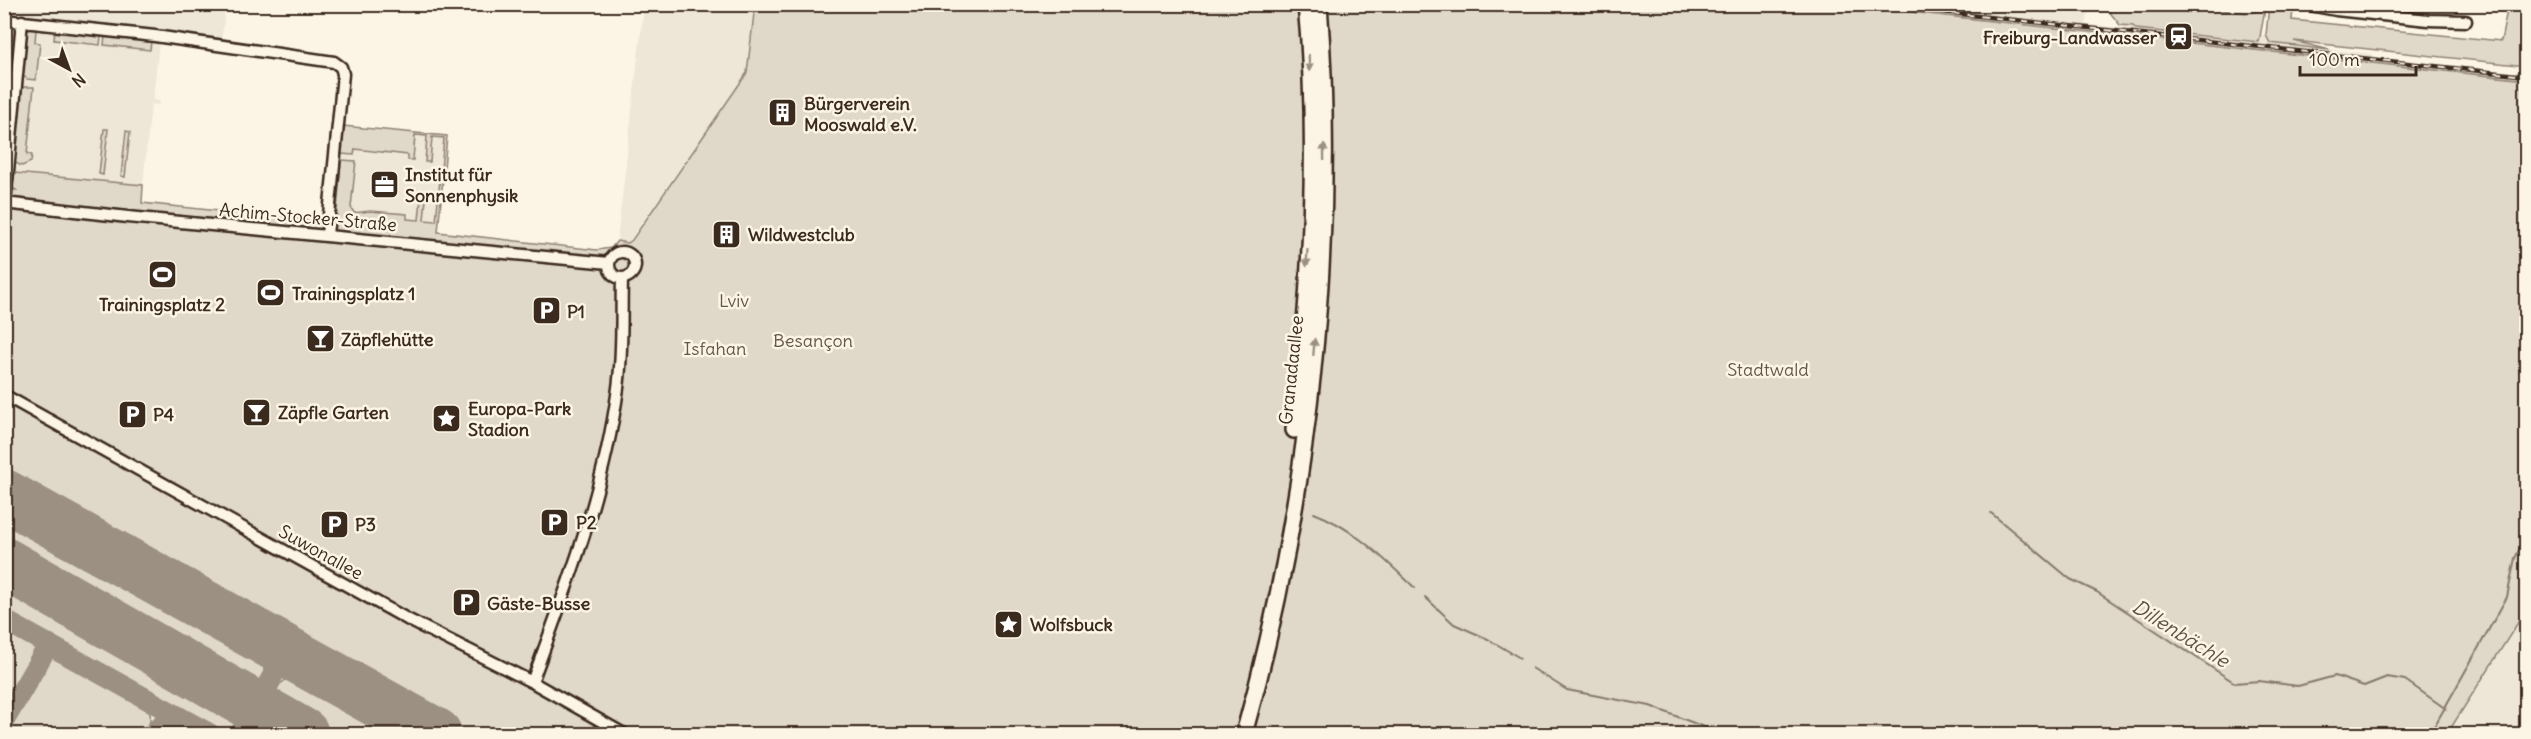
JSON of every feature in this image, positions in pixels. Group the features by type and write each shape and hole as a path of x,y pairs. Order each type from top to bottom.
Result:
{"highway":[{"name":"Granadaallee","path":"1234,735 1265,611 1285,497 1296,407 1311,195 1310,87 1306,4"},
{"name":"Granadaallee","path":"1244,735 1270,636 1286,554 1314,354 1324,160 1318,4"}],"street":[{"path":"2304,4 2336,10 2428,20 2466,21"},
{"path":"4,20 155,36 334,62 341,67 343,75 327,235"},
{"path":"5,203 22,21"},
{"name":"Achim-Stocker-Straße","path":"5,203 609,263 613,255 618,252 632,255 635,269 630,275 622,278 620,369 602,472 579,554 532,682"},
{"path":"609,263 612,273 622,278"},
{"name":"Suwonallee","path":"4,395 407,619 532,682 624,735"}],"shaded area":[{"path":"1909,4 2000,13 2001,5 2074,5 2089,8 2086,25 2119,28 2120,25 2133,26 2136,29 2258,42 2259,34 2268,35 2270,43 2372,54 2372,58 2526,74 2526,80 1838,5"},
{"path":"4,5 226,5 220,51 159,43 153,100 159,101 159,105 151,104 143,185 16,173 14,175 20,190 5,189 4,118 12,48 8,40 9,27 5,26"},
{"path":"644,5 755,5 747,73 628,243 617,241"},
{"path":"335,125 447,136 437,232 325,222"},
{"path":"4,410 578,734 5,734"},
{"path":"2526,610 2526,734 2447,734"}],"green space":[{"path":"1838,4 2526,80 2526,610 2447,734 470,734 5,475 4,189 16,190 12,187 15,173 143,185 142,203 336,223 341,160 356,161 351,207 354,213 370,211 407,214 407,219 419,220 421,198 426,199 424,220 436,221 444,138 432,137 430,162 425,162 427,136 415,135 413,160 408,160 408,155 355,149 354,155 341,154 343,126 447,136 438,232 597,250 611,248 617,241 628,243 632,240 747,73 755,5"},
{"path":"2283,4 2293,9 2292,20 2501,41 2508,5 2526,5 2526,66 2294,41 2330,50 2270,43 2266,35 2269,5"},
{"path":"2104,5 2178,5 2248,13 2265,10 2259,42 2136,29 2133,26 2120,25"},
{"path":"31,28 36,29 35,42 40,43 36,80 27,79 22,75 25,33"},
{"path":"55,30 101,36 100,45 54,40"},
{"path":"105,36 151,41 150,50 104,45"},
{"path":"34,87 27,154 32,155 31,162 22,166 13,162 20,89"},
{"path":"104,129 108,129 103,175 99,174"},
{"path":"126,131 130,132 125,177 121,176"},
{"path":"4,516 259,656 264,667 264,675 233,729 227,733 218,733 5,614"},
{"path":"5,624 34,640 38,652 5,714"},
{"path":"58,654 146,703 150,711 150,719 144,734 5,734 46,657"},
{"path":"297,678 399,734 252,734 280,684 287,679"}],"waterway":[{"path":"1314,513 1329,519 1355,536 1380,555 1415,588"},
{"name":"Dillenbächle","path":"1991,513 2070,579 2097,592 2235,683 2259,681 2298,686 2335,676 2364,686 2387,677 2405,680 2446,709"},
{"path":"2430,734 2507,597 2515,558 2526,537"},
{"path":"1425,597 1454,624 1488,639 1520,658"},
{"path":"1532,668 1567,690 1650,706 1722,734"}],"taxiway":[{"path":"4,620 210,734"},
{"path":"4,721 49,644"},
{"path":"240,734 286,652"},
{"path":"154,734 162,723 169,719 182,719"}],"runway":[{"path":"4,495 436,734"},
{"path":"4,563 303,734"}],"railway":[{"path":"1869,4 2526,76"}],"place":[{"name":"Freiburg-Landwasser","path":"2178,37"},
{"name":"Bürgerverein Mooswald e.V.","path":"783,113"},
{"name":"Institut für Sonnenphysik","path":"384,184"},
{"name":"Wildwestclub","path":"727,234"},
{"name":"Trainingsplatz 2","path":"162,275"},
{"name":"Trainingsplatz 1","path":"271,293"},
{"name":"P1","path":"546,311"},
{"name":"Zäpflehütte","path":"320,339"},
{"name":"Zäpfle Garten","path":"257,412"},
{"name":"P4","path":"132,414"},
{"name":"Europa-Park Stadion","path":"447,418"},
{"name":"P2","path":"555,522"},
{"name":"P3","path":"334,524"},
{"name":"Gäste-Busse","path":"466,603"},
{"name":"Wolfsbuck","path":"1009,624"}],"park label":[{"name":"Lviv","path":"734,300"},
{"name":"Besançon","path":"813,340"},
{"name":"Isfahan","path":"715,348"},
{"name":"Stadtwald","path":"1768,369"}]}
